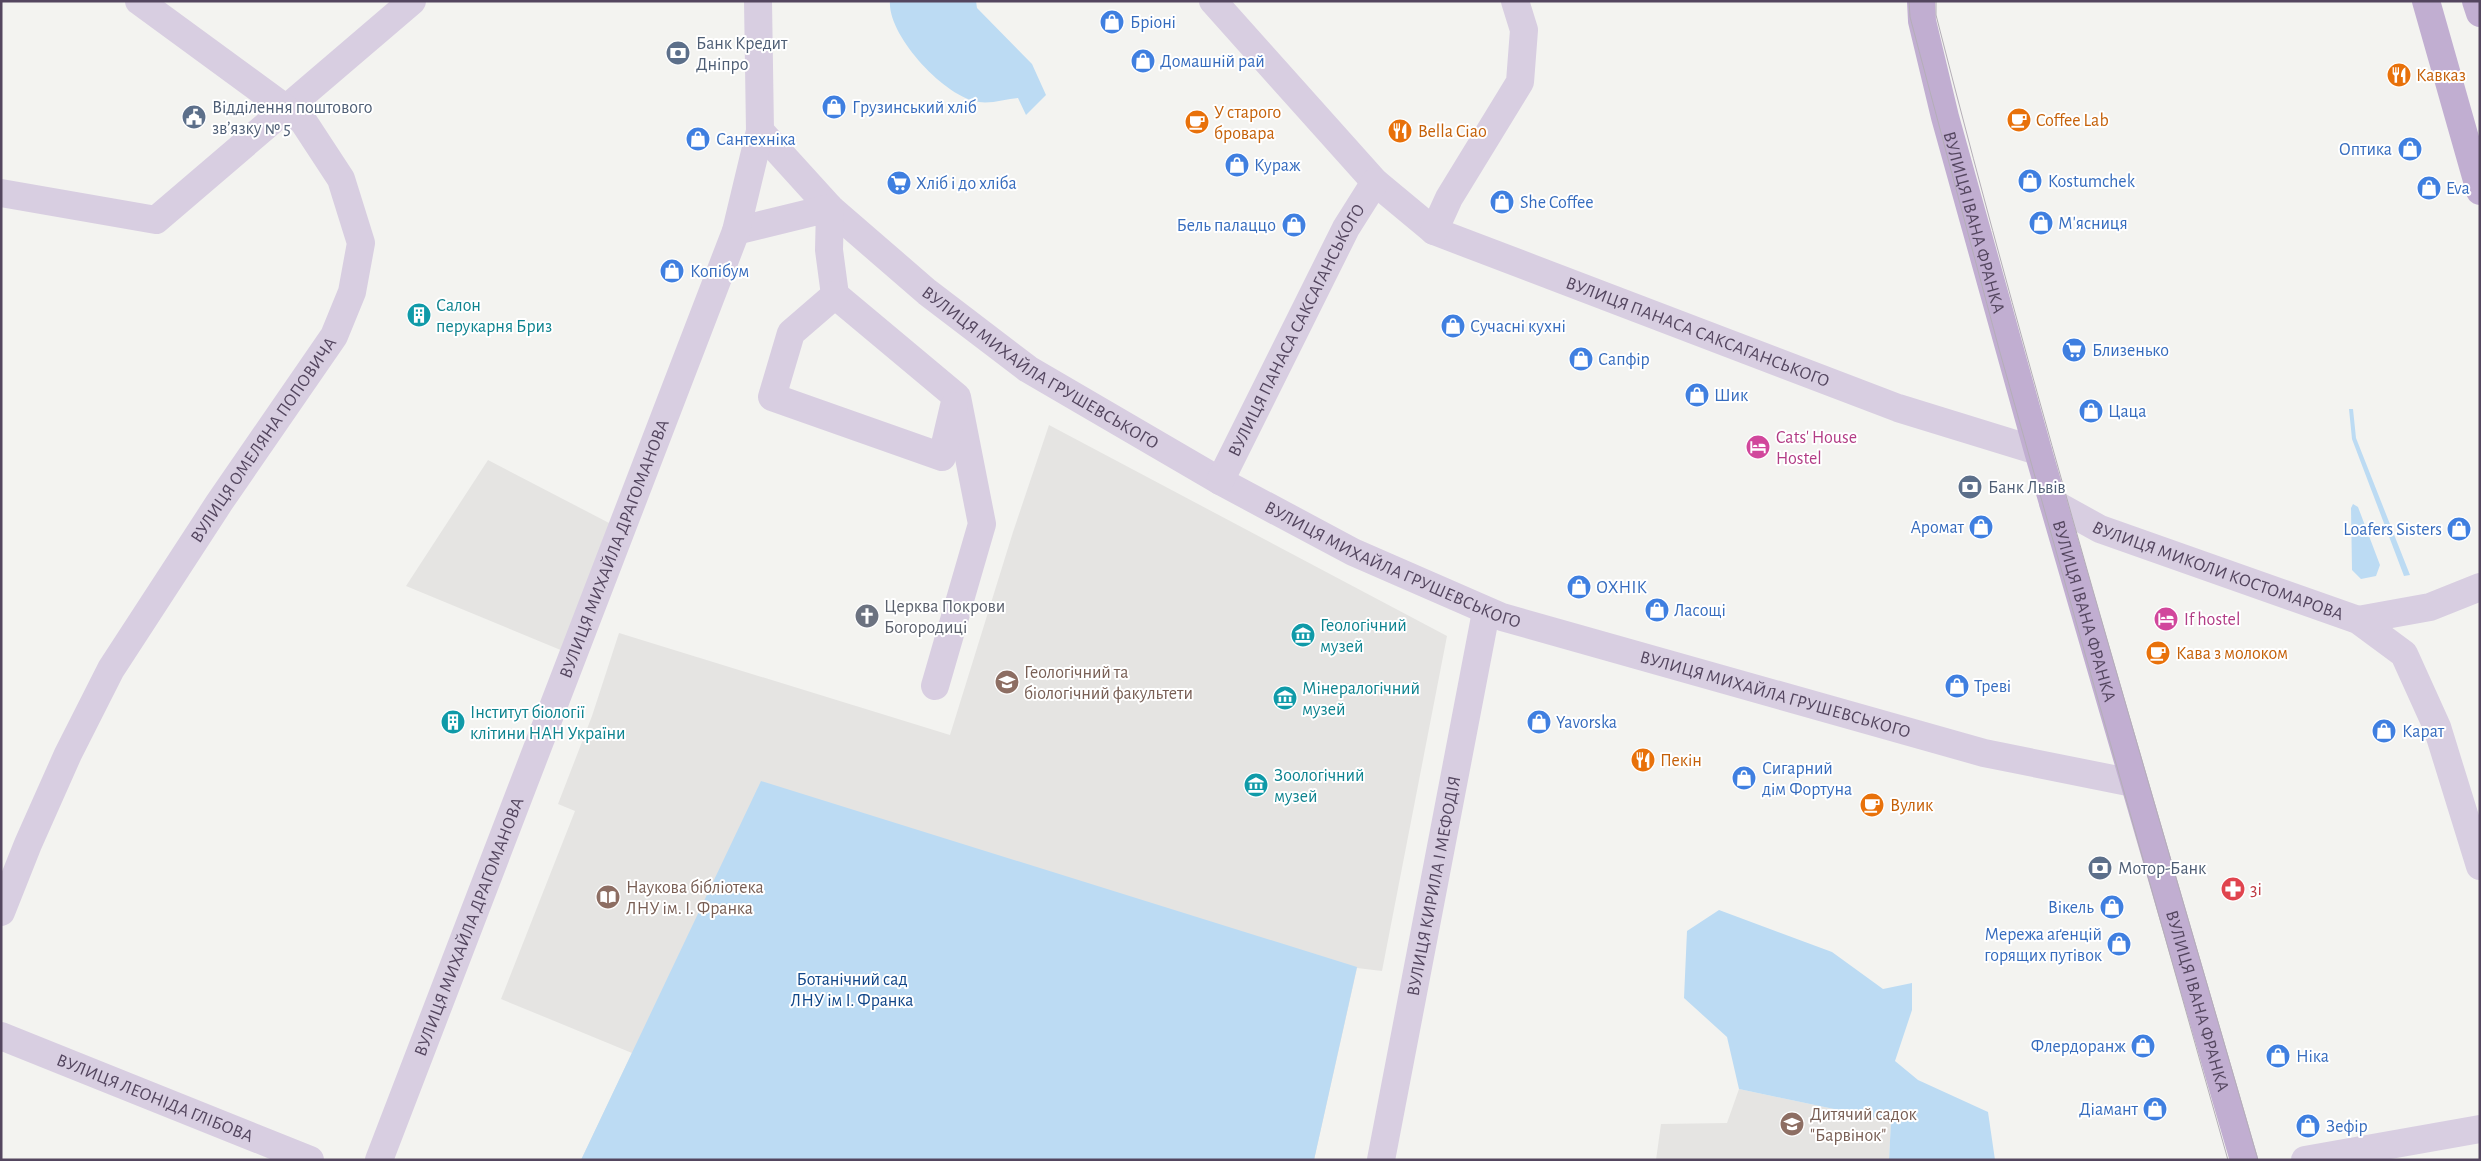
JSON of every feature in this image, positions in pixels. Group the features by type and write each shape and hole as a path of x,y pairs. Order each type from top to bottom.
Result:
{"main road":[{"name":"ВУЛИЦЯ ІВАНА ФРАНКА","path":"1921,1 1922,22 1945,117 2038,451 2244,1160"},
{"path":"2426,1 2480,191"},
{"path":"2476,1 2480,13"}],"street":[{"name":"ВУЛИЦЯ ОМЕЛЯНА ПОПОВИЧА","path":"1,912 56,781 111,669 213,511 334,336 352,292 361,242 341,179 303,121 139,1"},
{"path":"1,193 156,220 412,1"},
{"name":"ВУЛИЦЯ ПАНАСА САКСАГАНСЬКОГО","path":"1212,1 1375,182 1434,231 1898,408 2038,451"},
{"path":"1434,231 1450,198 1520,82 1524,30 1515,1"},
{"name":"ВУЛИЦЯ МИХАЙЛА ДРАГОМАНОВА","path":"379,1160 736,231 760,131 753,4"},
{"name":"ВУЛИЦЯ МИХАЙЛА ГРУШЕВСЬКОГО","path":"760,131 830,208 927,292 1028,369 1220,481 1353,552 1486,612 1984,753 2133,783"},
{"name":"ВУЛИЦЯ ПАНАСА САКСАГАНСЬКОГО","path":"1220,481 1346,228 1375,182"},
{"path":"736,231 830,208 829,250 835,295 956,398 982,524 935,686"},
{"path":"835,295 791,333 772,396 942,457 956,398"},
{"name":"ВУЛИЦЯ МИКОЛИ КОСТОМАРОВА","path":"2053,503 2100,528 2358,620 2404,654 2437,727 2480,866"},
{"name":"ВУЛИЦЯ МИКОЛИ КОСТОМАРОВА","path":"2358,620 2430,607 2480,587"},
{"name":"ВУЛИЦЯ КИРИЛА І МЕФОДІЯ","path":"1381,1160 1486,612"},
{"name":"ВУЛИЦЯ ЛЕОНІДА ГЛІБОВА","path":"1,1036 310,1160"},
{"path":"2305,1160 2480,1129"}],"shaded area":[{"path":"1049,425 1447,636 1382,971 1357,968 1314,1160 581,1160 632,1053 501,999 575,811 558,804 592,716 619,633 950,735 1013,532"},
{"path":"488,460 611,524 563,651 406,586"},
{"name":"Дитячий садок \"Барвінок\"","path":"1739,1089 1891,1121 1889,1160 1656,1160 1661,1124 1727,1123"}],"green space":[{"path":"890,1 976,1 977,8 1032,64 1046,95 1026,115 1018,98 979,102 965,98 950,89 921,63 908,47 898,31 892,15"},
{"path":"2349,409 2353,409 2356,438 2410,575 2404,576 2352,439"},
{"path":"2353,504 2358,507 2380,565 2376,576 2361,579 2352,570 2351,508"},
{"name":"Ботанічний сад ЛНУ ім І. Франка","path":"761,781 1357,967 1314,1160 581,1160"},
{"path":"1719,910 1832,952 1883,989 1912,983 1912,1010 1895,1061 1918,1080 1988,1112 1995,1160 1889,1160 1891,1121 1739,1089 1727,1037 1684,998 1687,931"}],"tram line":[{"path":"1909,1 1910,17 1999,349 2228,1160"},
{"path":"1936,1 1936,15 1973,159 2052,446 2258,1160"}],"place":[{"name":"Бріоні","path":"1112,22"},
{"name":"Банк Кредит Дніпро","path":"678,53"},
{"name":"Домашній рай","path":"1143,61"},
{"name":"Кавказ","path":"2399,75"},
{"name":"Грузинський хліб","path":"834,107"},
{"name":"Відділення поштового зв’язку № 5","path":"194,117"},
{"name":"Coffee Lab","path":"2019,120"},
{"name":"У старого бровара","path":"1197,122"},
{"name":"Bella Ciao","path":"1400,131"},
{"name":"Сантехніка","path":"698,139"},
{"name":"Оптика","path":"2410,149"},
{"name":"Кураж","path":"1237,165"},
{"name":"Kostumchek","path":"2030,181"},
{"name":"Хліб і до хліба","path":"899,183"},
{"name":"Eva","path":"2429,188"},
{"name":"She Coffee","path":"1502,202"},
{"name":"М'ясниця","path":"2041,223"},
{"name":"Бель палаццо","path":"1294,225"},
{"name":"Копібум","path":"672,271"},
{"name":"Салон перукарня Бриз","path":"419,315"},
{"name":"Сучасні кухні","path":"1453,326"},
{"name":"Близенько","path":"2074,350"},
{"name":"Сапфір","path":"1581,359"},
{"name":"Шик","path":"1697,395"},
{"name":"Цаца","path":"2091,411"},
{"name":"Cats' House Hostel","path":"1758,447"},
{"name":"Банк Львів","path":"1970,487"},
{"name":"Аромат","path":"1981,527"},
{"name":"Loafers Sisters","path":"2459,529"},
{"name":"ОХНІК","path":"1579,587"},
{"name":"Ласощі","path":"1657,610"},
{"name":"Церква Покрови Богородиці","path":"867,616"},
{"name":"If hostel","path":"2166,619"},
{"name":"Геологічний музей","path":"1303,635"},
{"name":"Кава з молоком","path":"2158,653"},
{"name":"Геологічний та біологічний факультети","path":"1007,682"},
{"name":"Треві","path":"1957,686"},
{"name":"Мінералогічний музей","path":"1285,698"},
{"name":"Інститут біології клітини НАН України","path":"453,722"},
{"name":"Yavorska","path":"1539,722"},
{"name":"Карат","path":"2384,731"},
{"name":"Пекін","path":"1643,760"},
{"name":"Сигарний дім Фортуна","path":"1744,778"},
{"name":"Зоологічний музей","path":"1256,785"},
{"name":"Вулик","path":"1872,805"},
{"name":"Мотор-Банк","path":"2100,868"},
{"name":"3і","path":"2233,889"},
{"name":"Наукова бібліотека ЛНУ ім. І. Франка","path":"608,897"},
{"name":"Вікель","path":"2112,907"},
{"name":"Мережа аґенцій горящих путівок","path":"2119,944"},
{"name":"Флердоранж","path":"2143,1046"},
{"name":"Ніка","path":"2278,1056"},
{"name":"Діамант","path":"2155,1109"},
{"name":"Дитячий садок \"Барвінок\"","path":"1792,1124"},
{"name":"Зефір","path":"2308,1126"}]}
